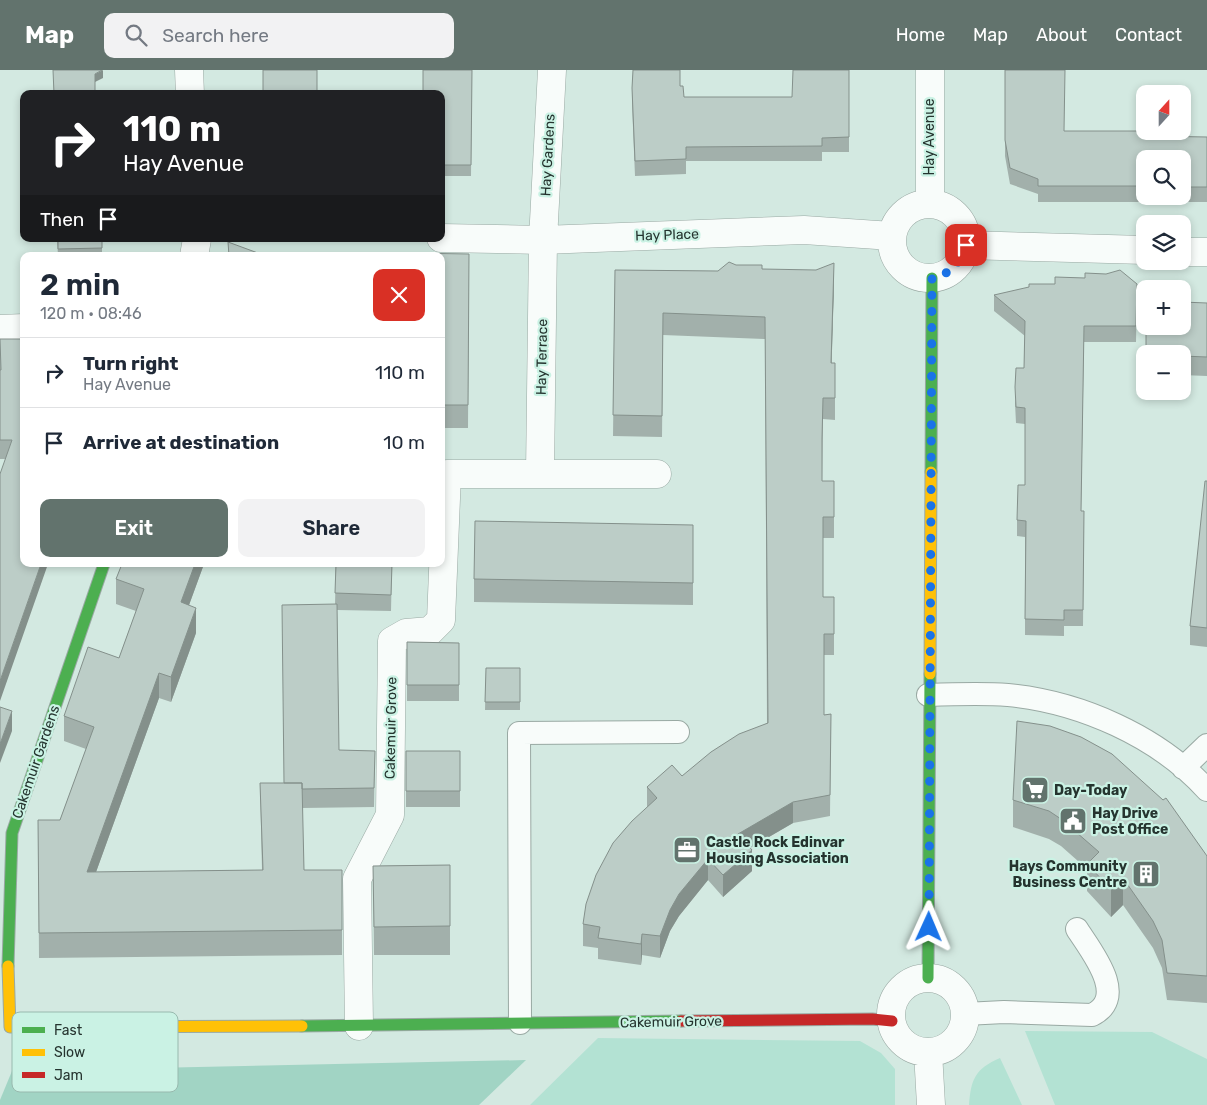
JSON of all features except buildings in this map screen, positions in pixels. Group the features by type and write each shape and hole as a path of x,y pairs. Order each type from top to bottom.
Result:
{"street":[{"path":"189,70 190,90"},
{"name":"Hay Gardens","path":"543,240 552,70"},
{"name":"Hay Avenue","path":"930,70 930,204"},
{"path":"930,204 949,210 957,216 966,235 966,245 962,258 955,268 945,275 921,278 902,267 895,258 892,236 900,216 914,207 930,204"},
{"name":"Hay Place","path":"445,238 543,240 804,230 892,236"},
{"name":"Hay Terrace","path":"540,474 543,240"},
{"path":"966,245 1136,250"},
{"path":"1191,252 1207,252"},
{"path":"928,978 930,850 928,695 932,278"},
{"path":"0,329 20,328"},
{"name":"Cakemuir Grove","path":"445,523 447,474 540,474"},
{"path":"540,474 657,474"},
{"name":"Cakemuir Gardens","path":"10,1027 4,985 12,832 103,567"},
{"name":"Cakemuir Grove","path":"360,1026 357,878 390,815 392,641 406,633 430,631 441,620 443,567"},
{"path":"928,978 949,984 963,1003 965,1014 964,1026 959,1037 951,1045 940,1051 928,1052 918,1051 900,1040 894,1032 892,1021 894,1000 900,990 917,980 928,978"},
{"name":"Cakemuir Grove","path":"178,1027 668,1023 872,1019 892,1021"},
{"path":"928,1052 931,1105"}],"lane":[{"path":"928,695 1010,696 1068,707 1130,732 1183,768 1207,790"},
{"path":"520,1023 519,732 678,732"},
{"path":"1183,768 1207,745"},
{"path":"965,1014 1004,1012 1092,1015 1098,1012 1106,1000 1106,975 1077,929"}],"green space":[{"path":"1025,1031 1152,1032 1207,1059 1207,1105 1055,1105"},
{"path":"598,1038 860,1041 881,1053 895,1069 895,1105 530,1105"},
{"path":"1000,1058 1022,1105 969,1105 971,1088 976,1076 985,1066"},
{"path":"526,1060 479,1105 0,1105 0,1100 12,1071 12,1092 178,1092 178,1067"}],"traffic: fast":[{"path":"931,472 932,278"},
{"path":"8,966 12,833 103,567"},
{"path":"928,978 930,674"},
{"path":"302,1026 681,1021"}],"traffic: slow":[{"path":"930,674 931,472"},
{"path":"8,966 10,1027 12,1027"},
{"path":"178,1026 302,1026"}],"traffic: jam":[{"path":"681,1021 872,1019 892,1021"}],"place":[{"name":"Day-Today","path":"1035,790"},
{"name":"Hay Drive Post Office","path":"1073,821"},
{"name":"Castle Rock Edinvar Housing Association","path":"687,850"},
{"name":"Hays Community Business Centre","path":"1146,874"}],"route":[{"path":"929,927 928,695 932,278 945,275 955,268 962,258 966,245"}]}
